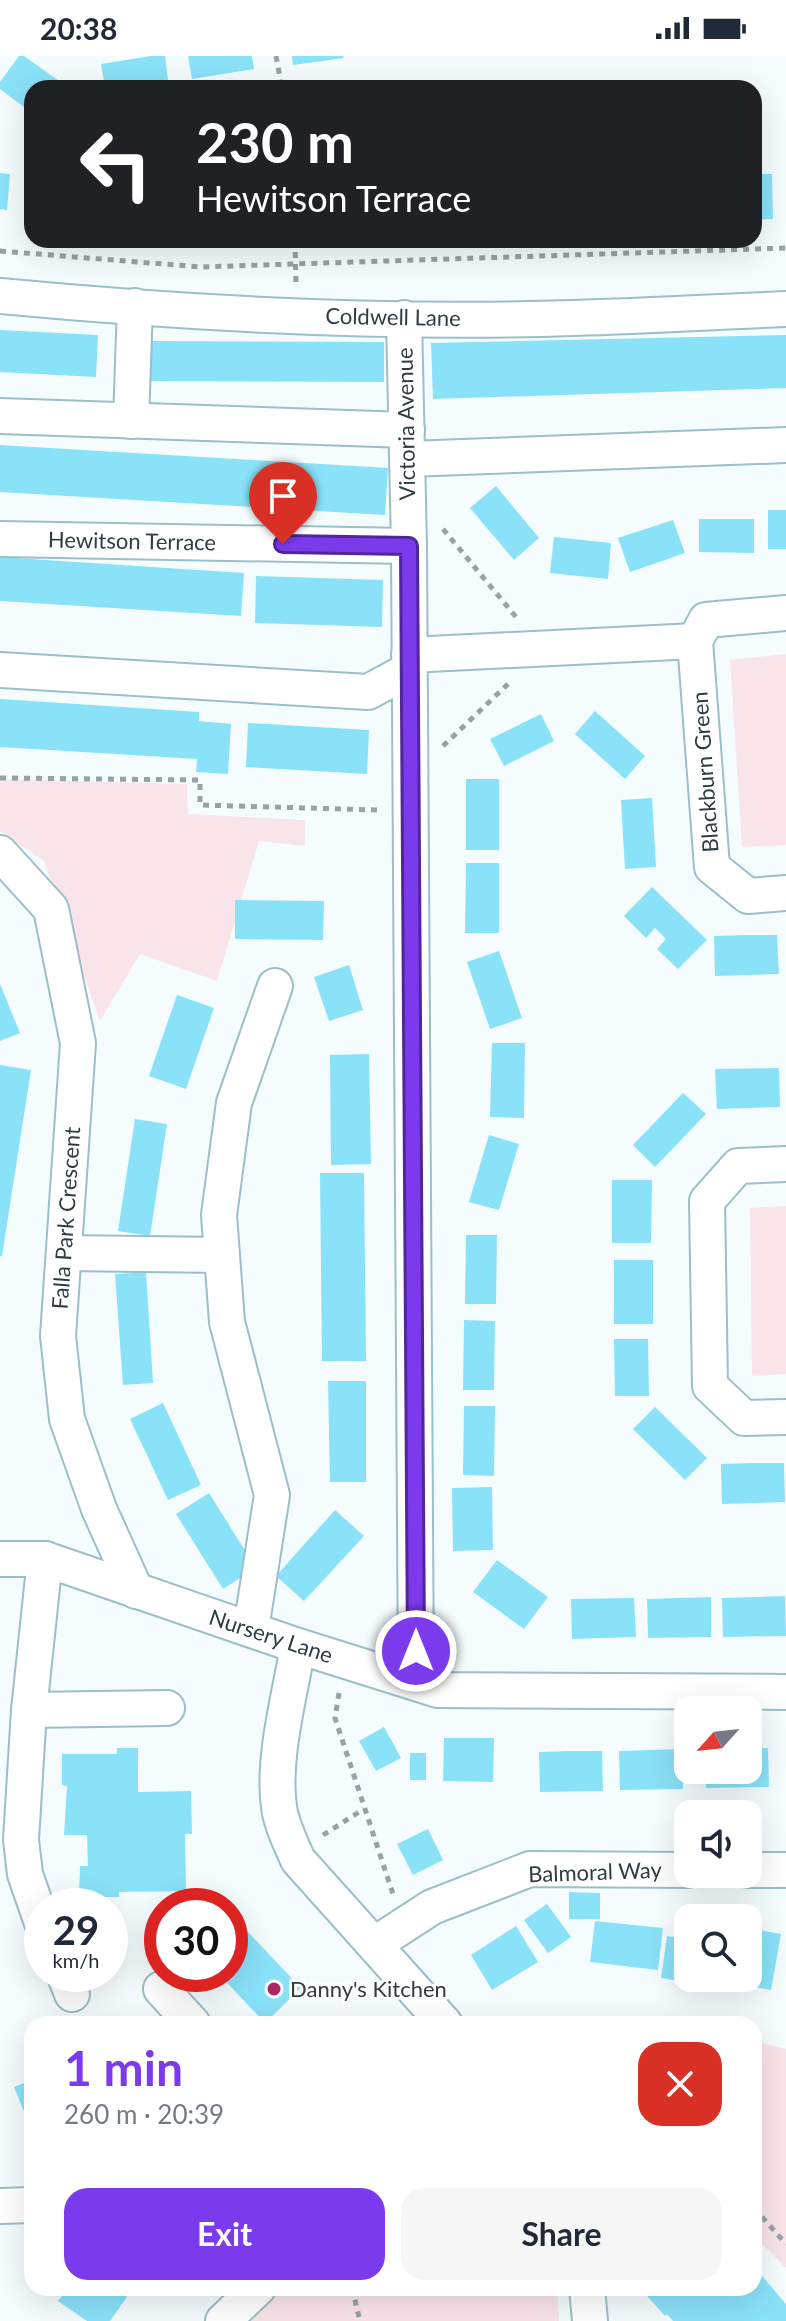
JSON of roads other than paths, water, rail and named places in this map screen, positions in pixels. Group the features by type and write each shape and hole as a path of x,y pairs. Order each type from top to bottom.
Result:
{"street":[{"name":"Coldwell Lane","path":"0,296 295,315 404,318 572,318 786,309"},
{"path":"131,421 135,306"},
{"name":"Victoria Avenue","path":"404,318 409,546 416,1682"},
{"path":"0,416 131,421 408,444 786,445"},
{"name":"Hewitson Terrace","path":"0,539 409,546"},
{"path":"0,670 368,692 409,662 521,650 695,641 706,620 786,613"},
{"name":"Blackburn Green","path":"695,641 712,867 748,896 786,893"},
{"name":"Falla Park Crescent","path":"7,872 51,909 78,1043 58,1336 67,1419 99,1509 136,1591"},
{"path":"251,1629 272,1495 227,1322 219,1215 234,1103 275,986"},
{"path":"786,1164 738,1166 707,1201 710,1386 744,1418 786,1417"},
{"path":"64,1253 222,1255"},
{"name":"Nursery Lane","path":"0,1559 45,1559 298,1646 438,1690 786,1692"},
{"path":"30,1888 21,1840 29,1710 45,1559"},
{"path":"298,1646 279,1778 279,1809 295,1853 438,2016"},
{"path":"29,1710 167,1708"},
{"name":"Balmoral Way","path":"375,1944 432,1907 530,1869 674,1870"},
{"path":"762,1870 786,1870"},
{"path":"164,1992 186,2016"},
{"path":"0,2206 24,2205"},
{"path":"588,2296 590,2321"}],"place":[{"name":"Danny's Kitchen","path":"274,1989"}]}
